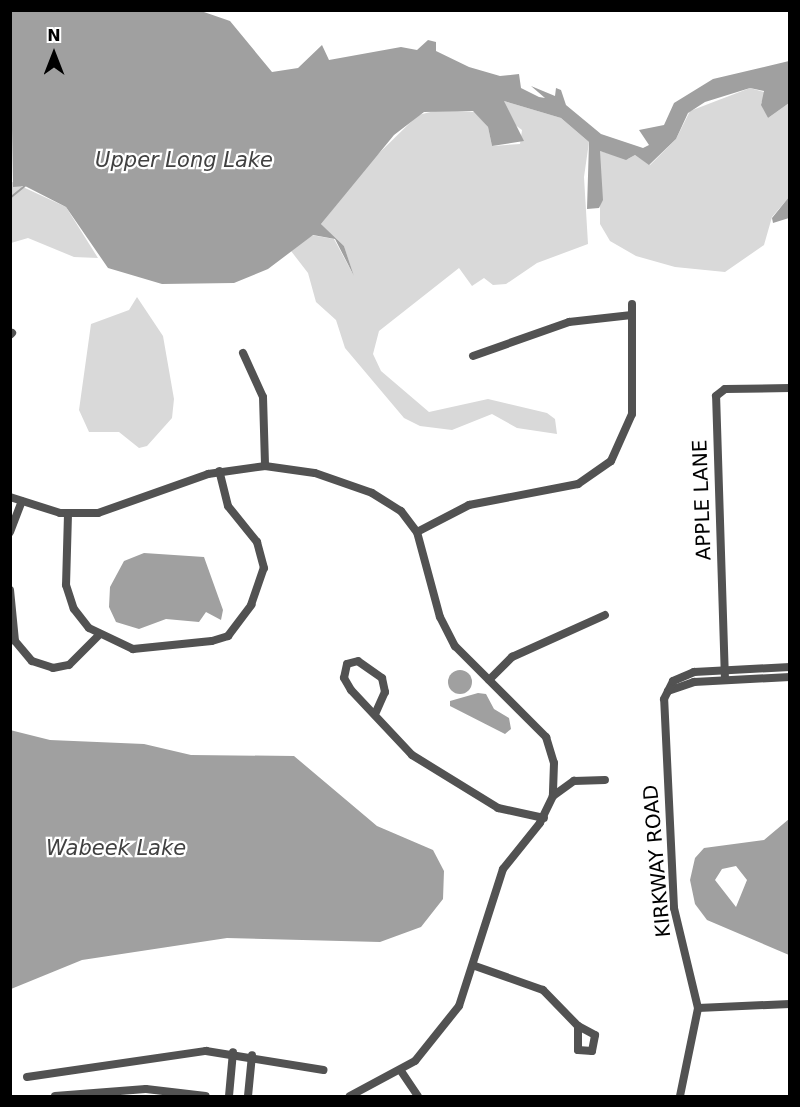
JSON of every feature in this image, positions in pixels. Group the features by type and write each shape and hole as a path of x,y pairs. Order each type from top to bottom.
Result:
{"street":[{"path":"417,532 469,505 570,486 605,468 631,423 632,304"},
{"path":"473,356 569,322 632,315"},
{"path":"243,353 263,397 265,466"},
{"name":"APPLE LANE","path":"725,680 716,396 725,389 789,388"},
{"path":"10,496 68,514 122,508 219,471 265,466 315,472 372,493 394,506 417,532 444,626 463,656 546,737 554,763 553,796 544,818 503,869 475,966 450,1022 401,1071 350,1096"},
{"path":"68,514 67,593 78,615 98,636 144,649 212,641 237,624 259,591 264,561 257,542 231,513 219,471"},
{"path":"10,532 22,501"},
{"path":"10,590 15,640 32,661 53,668 69,665 98,636"},
{"path":"489,680 512,657 605,615"},
{"path":"376,712 385,692 382,678 358,661 347,664 344,678 351,690 376,712 405,748 437,772 498,808 544,818"},
{"path":"668,691 681,676 726,670 789,667"},
{"path":"668,691 683,683 789,677"},
{"name":"KIRKWAY ROAD","path":"668,691 663,717 673,892 698,1008 680,1096"},
{"path":"553,796 574,781 604,780"},
{"path":"475,966 543,990 578,1026"},
{"path":"698,1008 789,1004"},
{"path":"229,1096 233,1052"},
{"path":"27,1077 168,1053 233,1052 323,1070"},
{"path":"248,1096 252,1055"},
{"path":"401,1071 418,1096"},
{"path":"55,1096 160,1089 206,1096"}],"shaded area":[{"path":"750,88 767,93 761,103 768,118 789,103 789,197 772,217 764,245 725,272 675,267 636,256 610,241 600,224 600,151 628,159 635,155 650,165 676,139 690,111"},
{"path":"504,101 561,118 589,142 584,177 588,244 537,263 506,284 493,285 484,278 472,286 459,268 379,331 373,354 381,371 429,412 488,399 547,413 555,419 557,434 517,428 492,414 452,430 420,426 404,418 345,348 336,320 316,302 308,273 291,251 311,235 334,239 354,276 344,246 321,224 371,161 418,115 439,110 475,112 488,127 492,146 520,144 522,130 510,121"},
{"path":"10,181 66,207 98,258 74,257 28,238 11,243"},
{"path":"137,297 163,336 174,399 172,418 147,446 139,448 119,432 89,432 79,410 91,324 129,310"}],"water":[{"name":"Upper Long Lake","path":"10,11 201,11 230,21 272,72 298,68 322,45 329,60 401,47 417,50 428,40 436,42 436,51 469,67 500,76 519,74 521,88 539,97 545,98 531,86 555,96 556,88 561,90 566,105 601,134 643,148 649,145 639,130 664,125 674,103 713,79 789,61 789,103 768,118 761,105 764,91 750,88 705,102 688,113 676,139 649,165 635,155 626,160 600,151 603,200 599,208 587,209 589,142 561,118 504,101 524,141 492,146 488,127 473,111 424,112 394,135 321,224 344,246 354,276 335,239 313,235 268,269 234,283 162,284 108,268 66,207 25,186 13,187"},
{"path":"789,197 789,218 773,223 772,218"},
{"path":"144,553 204,557 223,610 221,620 206,612 199,622 166,619 139,629 116,622 109,607 110,587 124,561"},
{"path":"460,670 468,674 472,682 468,690 460,694 452,690 448,682 452,674"},
{"path":"478,693 486,694 494,709 509,718 511,729 505,734 450,706 450,701"},
{"name":"Wabeek Lake","path":"10,730 50,740 144,744 191,755 294,756 377,826 433,850 444,871 443,899 421,927 380,942 227,938 82,960 11,989"},
{"path":"789,819 790,955 707,920 695,904 690,880 695,858 704,848 764,840","holes":["736,866 747,880 736,907 715,880 722,869"]}],"waterway":[{"path":"10,198 25,186"}]}
